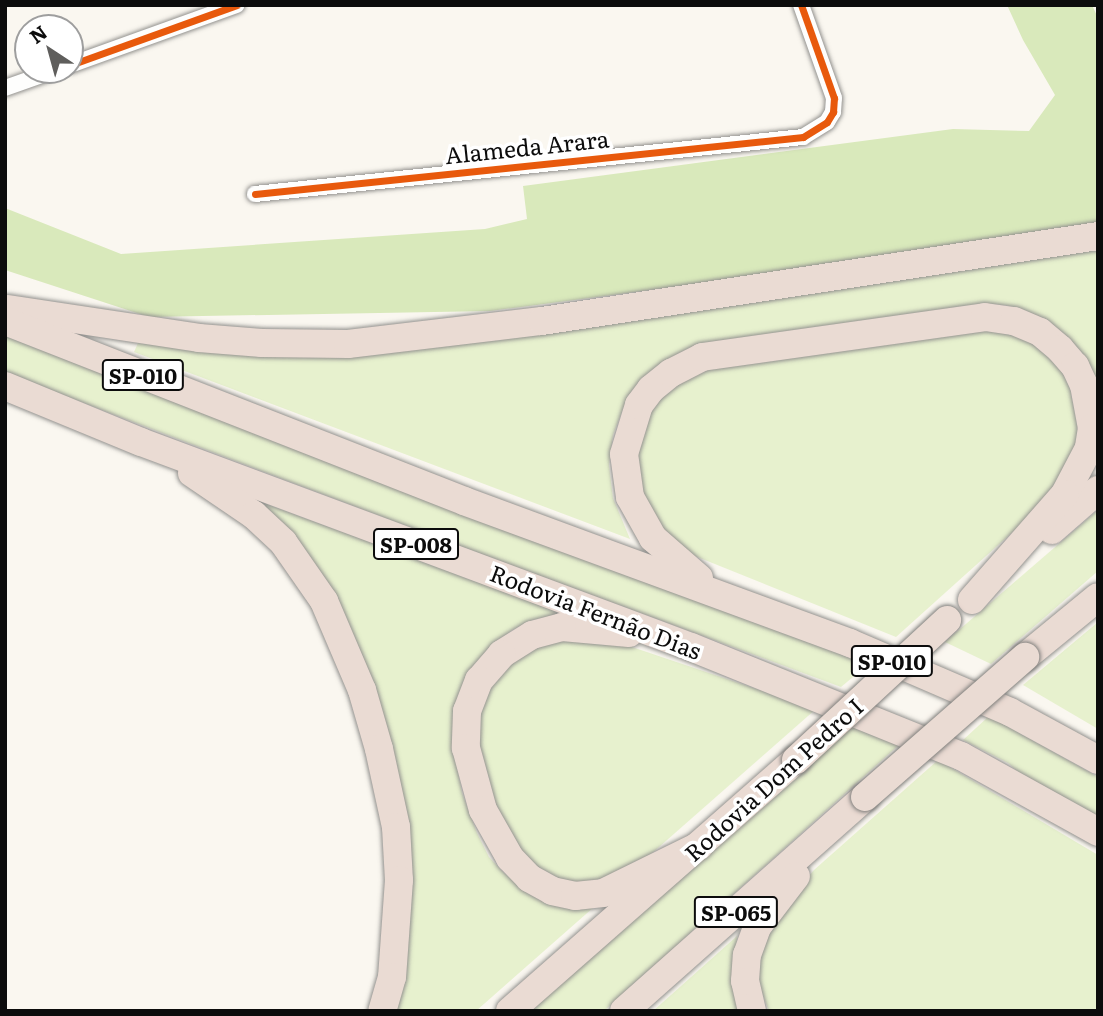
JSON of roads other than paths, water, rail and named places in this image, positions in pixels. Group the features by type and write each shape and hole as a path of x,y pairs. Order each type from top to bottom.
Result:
{"highway":[{"path":"5,309 199,338 262,343 348,344 556,319 1098,236"},
{"path":"715,591 653,537 630,497 624,454 639,405 652,389 671,373 702,357 985,317 1014,321 1040,332 1060,349 1084,385 1092,428 1089,448 1065,494 972,600"},
{"name":"SP-010","path":"5,321 464,501 715,591 862,648 1010,712 1098,760"},
{"name":"Rodovia Fernão Dias","path":"5,386 141,442 691,647 961,756 1098,832"},
{"path":"141,442 254,515 283,542 324,601 344,643 379,749 396,827 398,927 391,977 382,1011"},
{"name":"Rodovia Dom Pedro I","path":"510,1011 796,760 947,620 1098,490"},
{"path":"1066,626 1098,597"},
{"path":"752,1011 745,981 747,955 757,927 856,805 1025,657 1098,604"},
{"path":"691,647 628,633 562,627 532,635 502,654 479,680 467,711 466,748 482,810 494,833 510,858 529,878 552,891 575,896 603,893 699,846"},
{"path":"1065,740 1098,754"},
{"name":"SP-065","path":"624,1011 856,805"},
{"name":"SP-008","path":"1059,808 1098,840"}],"street":[{"path":"84,60 237,5"},
{"name":"Alameda Arara","path":"255,194 803,137 827,122 833,112 834,98 801,5"}]}
